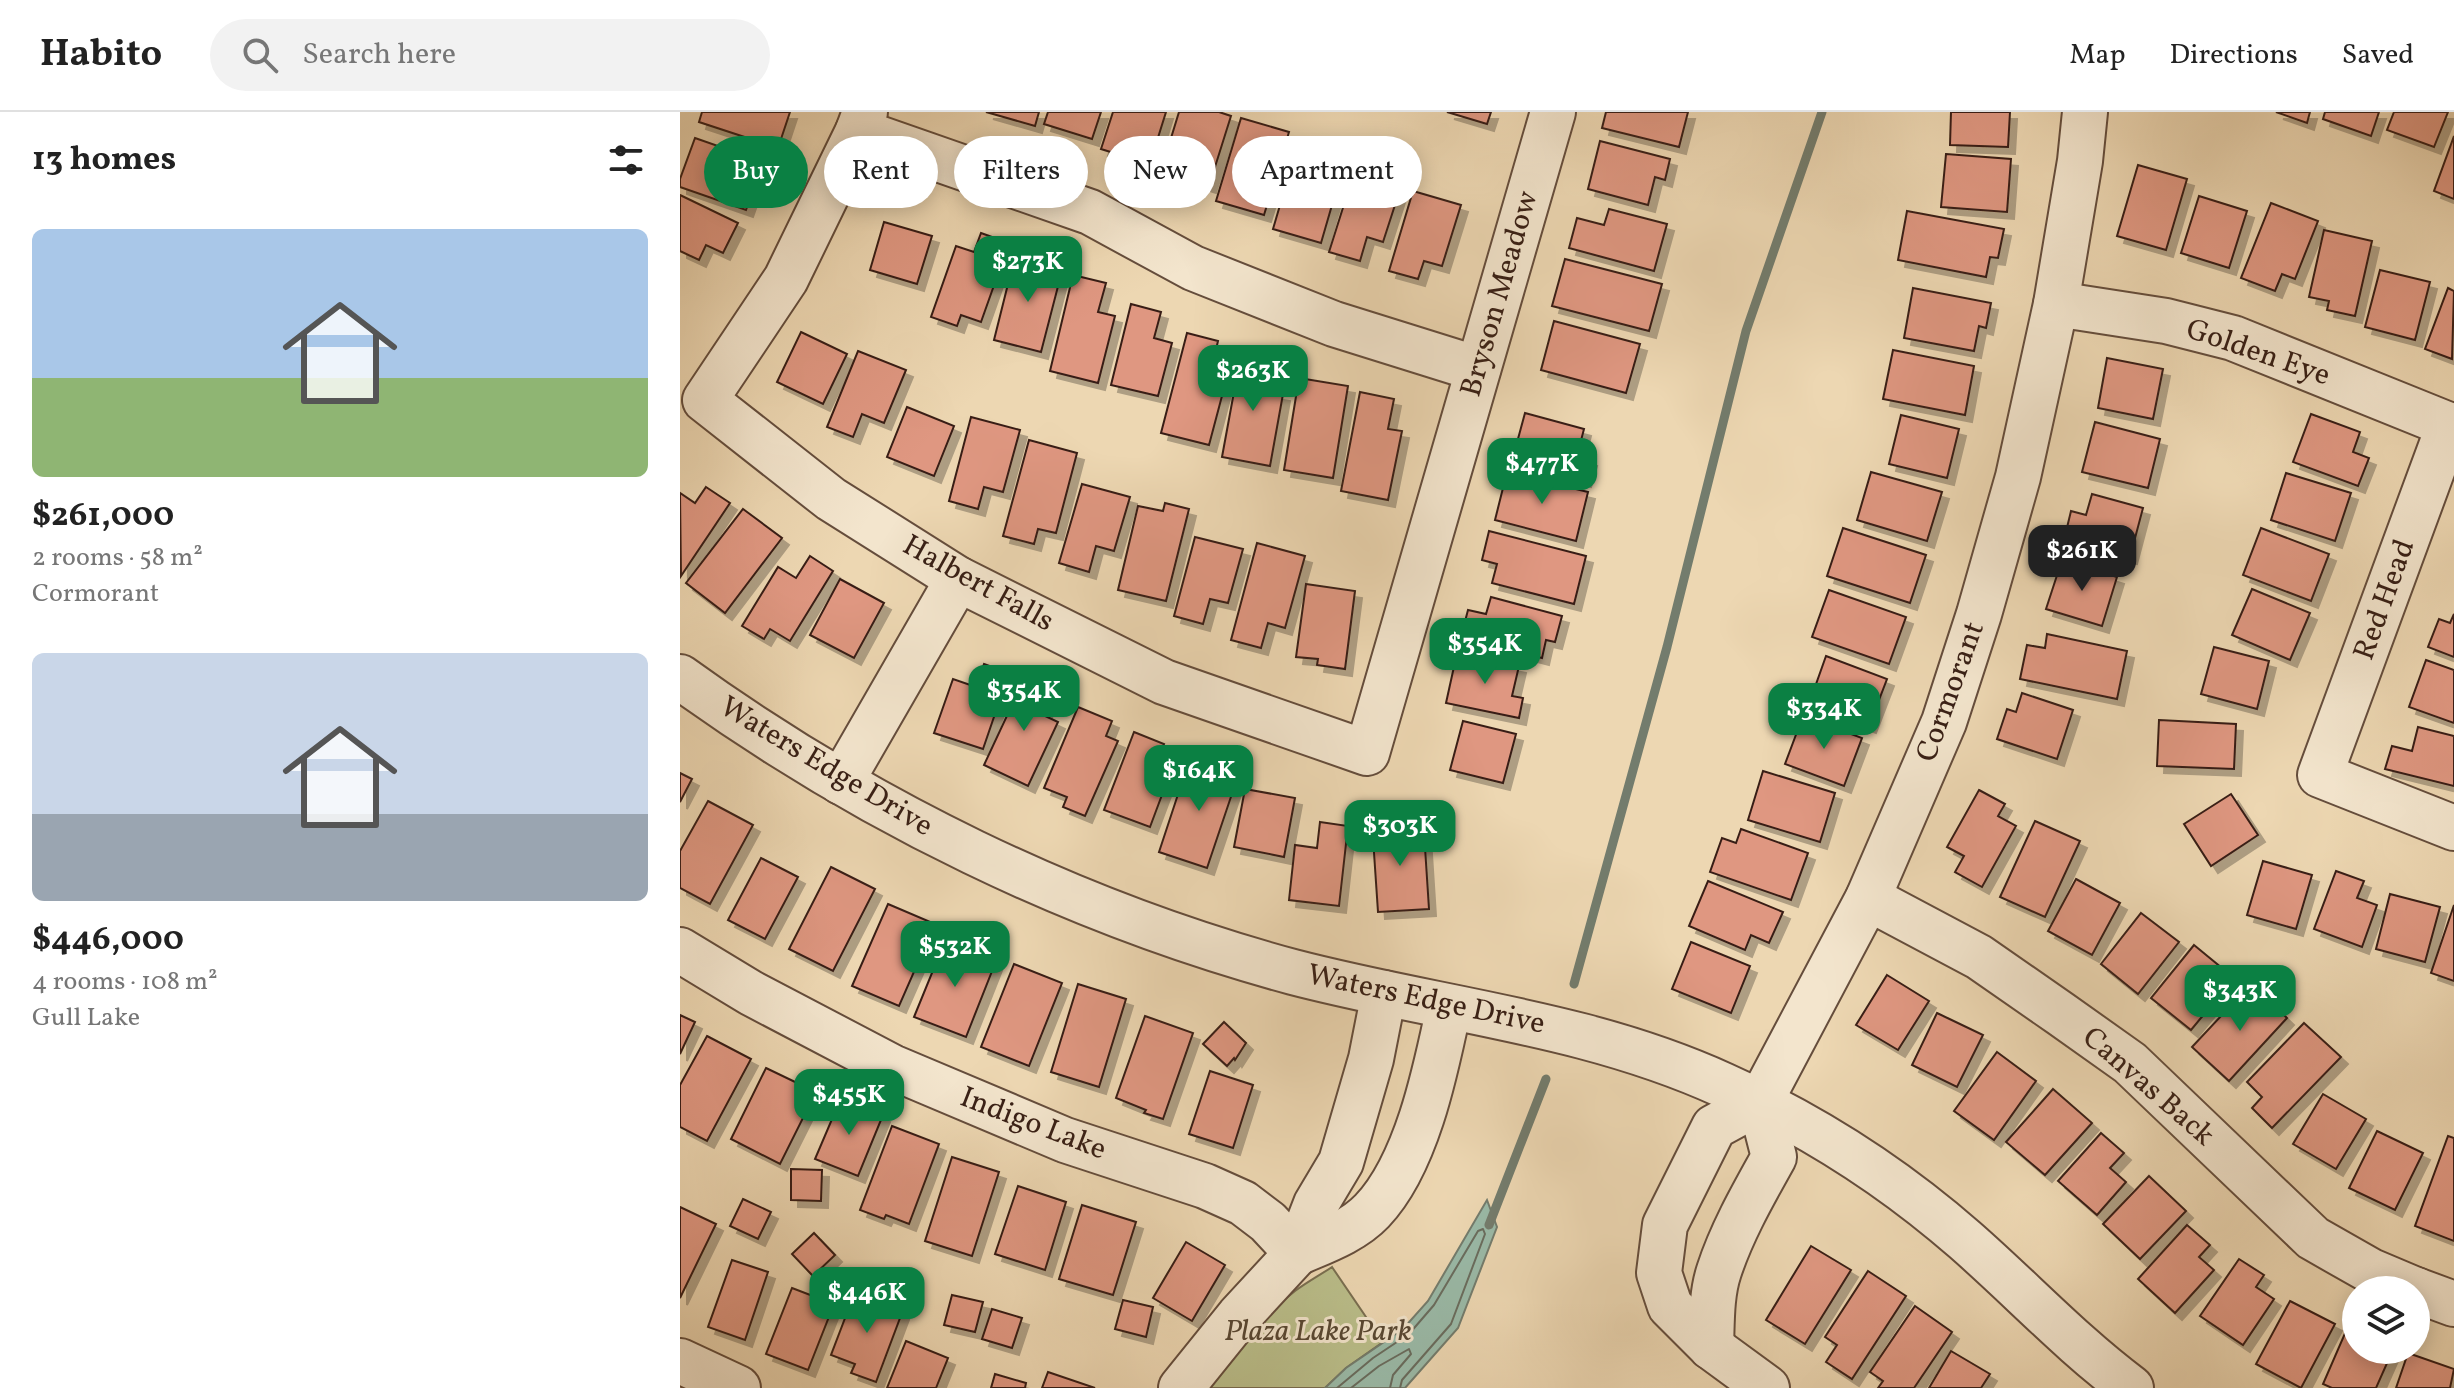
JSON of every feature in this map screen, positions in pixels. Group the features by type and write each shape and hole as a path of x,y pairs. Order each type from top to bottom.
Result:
{"street":[{"name":"Bryson Meadow","path":"1367,753 1553,112"},
{"name":"Cormorant","path":"1760,1102 1868,898 1944,722 2018,477 2056,304 2085,112"},
{"path":"862,122 1090,212 1193,268 1334,324 1478,369"},
{"name":"Halbert Falls","path":"862,122 786,279 705,400 831,499 958,579 1164,682 1367,753"},
{"name":"Golden Eye","path":"2056,304 2166,321 2233,338 2451,426"},
{"name":"Red Head","path":"2451,426 2320,775 2454,828"},
{"path":"841,782 958,579"},
{"name":"Waters Edge Drive","path":"680,677 766,737 841,782 967,848 1121,914 1270,965 1603,1041 1681,1067 1760,1102 1838,1146 1918,1202 2131,1388"},
{"name":"Canvas Back","path":"1868,898 1979,957 2130,1063 2313,1238 2383,1276"},
{"name":"Indigo Lake","path":"680,950 751,993 892,1067 1065,1140 1205,1186 1243,1203 1268,1222 1297,1253"},
{"path":"1181,1388 1239,1316 1297,1253 1316,1204 1341,1162 1371,1059 1384,993"},
{"path":"1297,1253 1337,1236 1370,1214 1394,1185 1429,1097 1449,1007"},
{"path":"1711,1347 1718,1273 1738,1226 1774,1157 1760,1102 1714,1127 1665,1225 1659,1273 1670,1306 1711,1347 1767,1388"},
{"path":"1350,1131 1406,1154"},
{"path":"1679,1196 1738,1226"},
{"name":"Canvas Back","path":"2430,1295 2454,1304"},
{"path":"680,1361 738,1388"}],"green space":[{"name":"Plaza Lake Park","path":"1332,1267 1383,1342 1346,1368 1325,1388 1206,1388 1270,1313 1295,1291"}],"water":[{"path":"1487,1200 1497,1227 1458,1328 1405,1388 1325,1388 1346,1368 1403,1329 1428,1301"}],"building":[{"path":"702,112 790,112 782,136 742,136 699,122"},
{"path":"986,112 1039,112 1035,126"},
{"path":"1048,112 1101,112 1092,139 1044,124"},
{"path":"1113,112 1166,112 1158,136 1105,136"},
{"path":"1179,112 1219,112 1231,116 1216,164 1216,136 1172,136"},
{"path":"1447,112 1491,112 1487,124"},
{"path":"1606,112 1688,112 1679,147 1602,128"},
{"path":"1951,112 2010,112 2008,147 1950,145"},
{"path":"2276,112 2310,112 2307,123"},
{"path":"2325,112 2379,112 2371,136 2323,119"},
{"path":"2394,112 2448,112 2434,147 2387,130"},
{"path":"1241,118 1289,132 1288,136 1236,136"},
{"path":"2454,136 2454,199 2434,191"},
{"path":"695,138 704,141 704,195 680,187"},
{"path":"1600,141 1670,159 1665,180 1655,177 1648,205 1588,189"},
{"path":"1232,148 1232,206 1216,201"},
{"path":"1946,154 2011,159 2007,212 1941,207"},
{"path":"2138,165 2187,179 2166,250 2117,236"},
{"path":"1422,194 1461,205 1442,266 1424,261 1418,279 1389,271 1408,208 1422,208"},
{"path":"680,195 738,223 723,253 706,245 699,260 680,251"},
{"path":"2199,196 2247,211 2229,268 2181,253"},
{"path":"2271,203 2318,221 2295,279 2282,274 2275,291 2241,278"},
{"path":"1240,208 1266,208 1264,215"},
{"path":"1279,208 1331,208 1321,243 1273,229"},
{"path":"1343,208 1394,208 1383,242 1367,237 1360,261 1329,252"},
{"path":"1609,209 1667,224 1654,271 1569,248 1577,218 1604,225"},
{"path":"1907,211 2004,229 1998,258 1990,257 1986,277 1898,260"},
{"path":"884,222 932,236 917,284 870,270"},
{"path":"2324,230 2372,241 2355,316 2327,310 2329,301 2309,297"},
{"path":"981,233 1009,243 981,322 961,315 957,326 931,317 956,246 974,252"},
{"path":"1015,256 1063,267 1041,352 994,340"},
{"path":"1565,259 1662,284 1649,331 1552,306"},
{"path":"2380,270 2430,282 2415,340 2365,327"},
{"path":"1073,275 1106,283 1098,312 1115,316 1098,383 1050,371"},
{"path":"1913,288 1991,303 1986,328 1979,326 1974,351 1904,338"},
{"path":"2448,288 2454,291 2452,359 2425,349"},
{"path":"1131,304 1161,312 1154,338 1172,343 1158,396 1111,385"},
{"path":"1554,321 1640,344 1626,393 1541,370"},
{"path":"801,332 847,354 823,404 777,382"},
{"path":"1187,333 1218,341 1214,358 1231,362 1209,445 1161,433"},
{"path":"1893,350 1974,366 1965,415 1883,399"},
{"path":"858,351 906,370 884,423 862,414 853,437 827,427"},
{"path":"1241,354 1275,360 1270,392 1283,394 1270,466 1222,457"},
{"path":"2107,358 2163,369 2153,419 2098,408"},
{"path":"1299,378 1348,386 1333,478 1284,470"},
{"path":"1360,392 1394,399 1388,429 1402,431 1388,500 1341,491"},
{"path":"907,407 954,426 934,476 887,457"},
{"path":"1525,413 1584,429 1577,456 1590,459 1584,480 1512,461"},
{"path":"2311,414 2360,432 2353,452 2369,458 2358,486 2293,462"},
{"path":"1901,415 1959,429 1947,478 1889,464"},
{"path":"971,417 1020,430 1003,492 984,487 978,509 949,501"},
{"path":"2095,422 2160,439 2148,488 2082,472"},
{"path":"1029,440 1077,453 1056,533 1038,529 1034,544 1003,536"},
{"path":"1507,472 1588,492 1576,541 1495,520"},
{"path":"1871,472 1942,492 1927,541 1857,520"},
{"path":"2286,473 2351,493 2335,541 2271,520"},
{"path":"1082,484 1130,497 1114,551 1096,546 1089,572 1059,563"},
{"path":"706,487 730,503 681,576 680,493 695,503"},
{"path":"2092,494 2143,508 2130,557 2064,540 2071,511 2086,515"},
{"path":"1165,503 1189,509 1166,601 1118,590 1138,506 1163,511"},
{"path":"743,509 782,538 725,613 686,583"},
{"path":"1843,528 1926,555 1910,603 1827,576"},
{"path":"2261,528 2329,554 2311,601 2243,575"},
{"path":"1489,531 1586,556 1574,604 1492,583 1497,564 1482,560"},
{"path":"1195,537 1243,549 1228,603 1210,599 1203,624 1174,616"},
{"path":"1257,543 1305,556 1285,628 1268,623 1261,648 1231,640"},
{"path":"810,556 833,571 790,641 770,629 764,639 742,626 778,567 796,578"},
{"path":"2062,560 2117,577 2102,626 2046,609"},
{"path":"840,579 884,603 854,658 810,635"},
{"path":"1306,584 1355,591 1345,669 1317,665 1318,659 1296,657"},
{"path":"2252,589 2310,613 2290,660 2232,635"},
{"path":"1829,590 1906,617 1889,664 1812,637"},
{"path":"1491,597 1562,616 1555,642 1546,640 1542,658 1461,637 1468,610 1486,614"},
{"path":"2454,614 2454,657 2428,647 2439,619 2450,623"},
{"path":"2047,634 2127,651 2117,699 2020,679 2027,645 2045,648"},
{"path":"2214,647 2269,661 2257,709 2201,694"},
{"path":"1457,653 1519,666 1512,696 1523,698 1519,718 1446,703"},
{"path":"1826,656 1887,679 1869,726 1809,704"},
{"path":"2426,660 2454,670 2454,723 2409,707"},
{"path":"984,664 1009,673 983,749 934,733 953,679 976,687"},
{"path":"1026,675 1055,688 1043,715 1058,722 1028,786 984,765"},
{"path":"2022,693 2073,710 2057,759 1997,739 2007,709 2016,712"},
{"path":"1078,707 1112,721 1106,736 1118,741 1085,816 1063,807 1067,797 1044,788"},
{"path":"1803,716 1862,738 1844,786 1785,764"},
{"path":"2159,720 2236,724 2234,769 2157,766"},
{"path":"1463,721 1516,734 1503,783 1450,770"},
{"path":"2418,727 2454,736 2454,786 2385,769 2392,746 2412,751"},
{"path":"1134,732 1164,744 1157,762 1172,768 1150,827 1104,810"},
{"path":"1189,761 1214,769 1216,762 1240,770 1207,868 1159,852"},
{"path":"1763,771 1835,793 1820,842 1748,820"},
{"path":"680,773 692,779 680,802"},
{"path":"1245,789 1295,798 1284,857 1234,847"},
{"path":"1979,790 2005,804 1998,816 2016,826 1982,887 1955,872 1964,856 1947,847"},
{"path":"2231,794 2258,835 2211,866 2184,824"},
{"path":"708,801 753,825 710,904 680,888 680,851"},
{"path":"1404,821 1405,834 1424,832 1429,909 1378,912 1372,823"},
{"path":"2035,821 2080,841 2045,917 2000,897"},
{"path":"1320,822 1348,826 1339,906 1289,900 1295,845 1317,848"},
{"path":"1741,829 1808,853 1791,900 1710,872 1722,838 1736,843"},
{"path":"761,858 798,877 765,939 728,920"},
{"path":"2263,861 2312,875 2296,929 2247,915"},
{"path":"831,867 875,889 833,971 789,949"},
{"path":"2336,871 2364,881 2357,898 2377,905 2362,947 2314,929"},
{"path":"2076,879 2120,903 2092,955 2048,931"},
{"path":"1708,881 1783,912 1769,943 1751,935 1745,950 1689,926"},
{"path":"2390,894 2440,907 2425,962 2376,949"},
{"path":"888,904 935,924 899,1006 852,986"},
{"path":"2454,905 2454,981 2431,973"},
{"path":"2141,913 2179,942 2138,994 2101,964"},
{"path":"945,941 996,961 966,1037 914,1017"},
{"path":"1691,942 1750,966 1731,1013 1672,989"},
{"path":"2194,945 2234,978 2191,1030 2151,998"},
{"path":"1014,964 1062,983 1029,1066 981,1047"},
{"path":"1887,975 1929,1001 1898,1050 1856,1025"},
{"path":"1078,984 1126,999 1099,1087 1051,1072"},
{"path":"2251,984 2287,1018 2229,1081 2192,1047"},
{"path":"1937,1013 1983,1035 1957,1087 1912,1065"},
{"path":"680,1015 695,1022 680,1054"},
{"path":"1145,1016 1193,1033 1163,1119 1116,1098"},
{"path":"1224,1022 1246,1043 1227,1066 1203,1044"},
{"path":"2304,1023 2341,1057 2272,1128 2252,1108 2262,1097 2247,1082"},
{"path":"707,1036 751,1059 707,1141 680,1127 680,1085"},
{"path":"1997,1052 2036,1081 1994,1140 1954,1111"},
{"path":"766,1068 816,1092 780,1164 731,1139"},
{"path":"1210,1071 1253,1085 1233,1148 1189,1134"},
{"path":"2053,1089 2092,1123 2045,1175 2006,1142"},
{"path":"2323,1094 2366,1119 2336,1169 2293,1144"},
{"path":"841,1098 883,1115 858,1176 815,1159"},
{"path":"892,1126 939,1144 909,1224 860,1210"},
{"path":"2377,1131 2423,1153 2395,1210 2349,1188"},
{"path":"2101,1133 2124,1153 2110,1168 2126,1182 2097,1215 2058,1181"},
{"path":"2448,1136 2454,1138 2454,1241 2415,1226"},
{"path":"952,1157 999,1172 972,1256 925,1241"},
{"path":"791,1169 822,1170 821,1201 791,1200"},
{"path":"2149,1176 2186,1211 2140,1259 2103,1224"},
{"path":"1018,1186 1066,1202 1045,1270 995,1254"},
{"path":"743,1199 771,1212 758,1239 730,1226"},
{"path":"1082,1205 1136,1222 1113,1295 1059,1279"},
{"path":"680,1207 716,1224 680,1298"},
{"path":"2187,1225 2210,1245 2199,1257 2214,1270 2175,1313 2138,1279"},
{"path":"814,1233 835,1255 813,1276 792,1254"},
{"path":"1186,1242 1225,1265 1192,1321 1153,1298"},
{"path":"1811,1246 1851,1270 1805,1344 1766,1320"},
{"path":"2239,1259 2264,1275 2256,1287 2274,1299 2243,1345 2200,1316"},
{"path":"732,1260 768,1272 745,1340 708,1327"},
{"path":"1868,1271 1906,1296 1852,1379 1826,1362 1837,1345 1825,1337"},
{"path":"792,1288 834,1304 808,1370 766,1354"},
{"path":"855,1292 903,1310 876,1382 851,1373 855,1364 831,1355"},
{"path":"952,1295 983,1302 975,1332 944,1325"},
{"path":"1123,1300 1153,1307 1146,1337 1115,1329"},
{"path":"2290,1301 2335,1324 2301,1388 2256,1364"},
{"path":"1915,1306 1952,1332 1914,1388 1878,1388 1883,1381 1870,1372"},
{"path":"992,1309 1022,1318 1012,1348 982,1339"},
{"path":"2342,1340 2342,1364 2387,1364 2376,1388 2332,1388 2323,1384"},
{"path":"906,1341 948,1358 936,1388 887,1388"},
{"path":"1951,1351 1990,1374 1981,1388 1929,1388"},
{"path":"2430,1361 2454,1369 2450,1388 2396,1388 2404,1364 2430,1364"},
{"path":"1048,1372 1095,1388 1042,1388"},
{"path":"995,1374 1026,1383 1025,1388 991,1388"}],"waterway":[{"path":"1574,984 1667,647 1746,331 1822,112"},
{"path":"1489,1225 1546,1079"}]}
